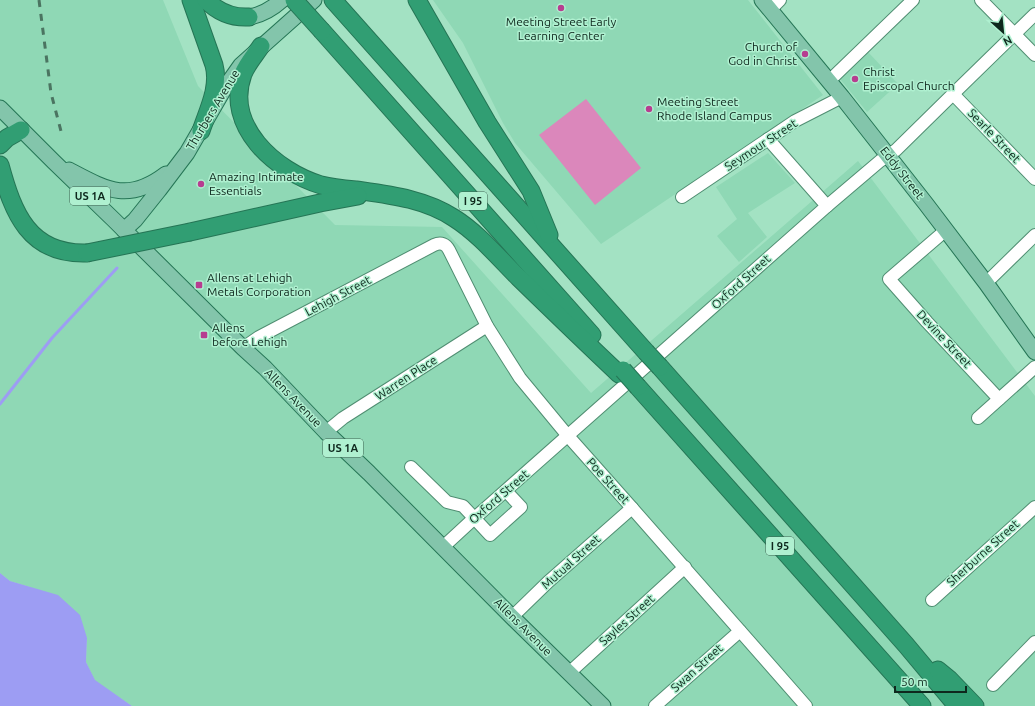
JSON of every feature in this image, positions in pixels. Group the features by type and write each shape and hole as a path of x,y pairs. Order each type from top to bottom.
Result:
{"highway":[{"path":"191,0 213,60 216,74 215,88 201,131"},
{"path":"206,0 225,14 237,17 249,17"},
{"name":"I 95","path":"294,0 621,372 659,410 922,706"},
{"path":"417,0 490,128 531,191 553,246"},
{"path":"420,0 429,19"},
{"name":"I 95","path":"339,6 906,645 957,706"},
{"path":"261,46 246,67 243,74 240,85 240,107 244,122 250,134 278,163 296,175 330,187 394,196 417,201 446,213 463,224 557,315 621,372"},
{"path":"0,144 21,130"},
{"path":"0,165 7,190 14,206 23,222 34,236 46,245 72,253 87,254 335,200 368,196 394,196"},
{"path":"906,645 949,679 975,706"}],"main road":[{"path":"249,17 260,15 282,0"},
{"name":"Thurbers Avenue","path":"124,230 140,214 180,164 194,144 235,72 261,46 314,0"},
{"name":"Eddy Street","path":"771,3 829,81 946,230 1035,352"},
{"name":"Allens Avenue","path":"0,108 242,348 265,368 326,432 603,706"},
{"path":"54,162 103,186 128,192 152,184 180,164"}],"street":[{"path":"829,81 913,0"},
{"path":"981,0 1035,55"},
{"name":"Oxford Street","path":"443,547 827,206 880,160 896,150 1035,14"},
{"name":"Searle Street","path":"953,94 1035,179"},
{"name":"Seymour Street","path":"682,197 795,122 842,97"},
{"path":"768,139 827,206"},
{"name":"Devine Street","path":"946,230 889,279 999,399"},
{"path":"986,283 1035,235"},
{"name":"Poe Street","path":"434,245 439,243 447,247 487,326 516,373 568,436 806,706"},
{"name":"Lehigh Street","path":"242,348 434,245"},
{"name":"Warren Place","path":"326,432 343,418 487,326"},
{"path":"978,418 1035,367"},
{"path":"411,467 447,502 463,506 490,535 521,507 506,491"},
{"name":"Sherburne Street","path":"932,600 1035,507"},
{"name":"Mutual Street","path":"512,617 632,508"},
{"name":"Sayles Street","path":"569,673 685,567"},
{"name":"Swan Street","path":"655,706 740,631"},
{"path":"993,685 1035,642"}],"shaded area":[{"path":"0,0 163,0 198,86 335,225 442,227 591,393 858,161 1035,396 1035,706 132,706 95,681 86,662 87,638 30,587 10,581 0,573"},
{"name":"Meeting Street Rhode Island Campus","path":"433,0 748,0 823,95 601,244 515,143 503,123 463,43"},
{"path":"868,52 898,84 867,112 840,79"},
{"path":"586,99 641,168 595,205 539,135"},
{"path":"768,153 795,183 748,213 767,237 739,262 717,236 737,219 716,187"}],"water":[{"path":"0,573 10,581 58,595 80,615 87,638 86,662 95,680 132,706 0,706"}],"waterway":[{"path":"0,404 52,338 117,268"}],"railway":[{"path":"39,0 51,93 62,135"}],"place":[{"name":"Meeting Street Early Learning Center","path":"561,8"},
{"name":"Church of God in Christ","path":"805,54"},
{"name":"Christ Episcopal Church","path":"855,79"},
{"name":"Meeting Street Rhode Island Campus","path":"649,109"},
{"name":"Amazing Intimate Essentials","path":"201,184"},
{"name":"Allens at Lehigh Metals Corporation","path":"199,285"},
{"name":"Allens before Lehigh","path":"204,335"}]}
